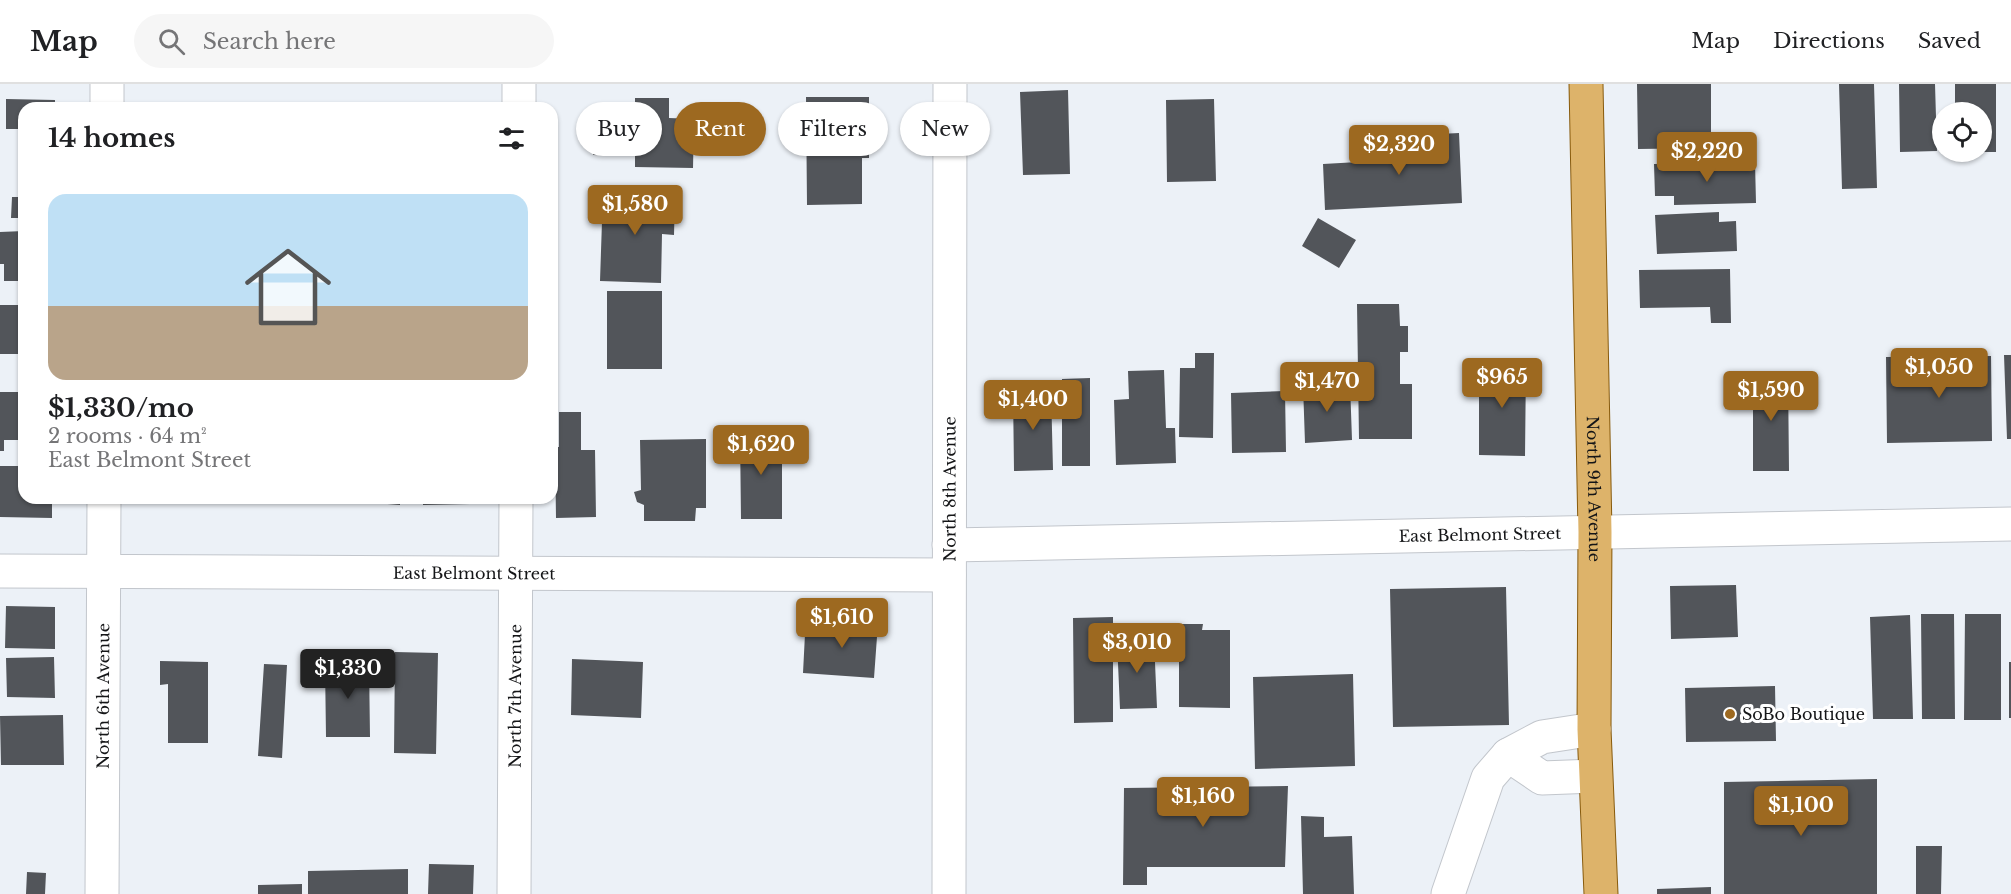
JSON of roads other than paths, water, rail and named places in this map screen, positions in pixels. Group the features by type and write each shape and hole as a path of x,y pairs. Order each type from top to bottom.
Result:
{"main road":[{"name":"North 9th Avenue","path":"1586,84 1595,532 1594,729 1601,894"}],"street":[{"path":"107,84 107,102"},
{"path":"519,84 519,102"},
{"name":"North 8th Avenue","path":"949,894 950,84"},
{"name":"North 6th Avenue","path":"102,894 104,504"},
{"name":"North 7th Avenue","path":"513,894 516,504"},
{"name":"East Belmont Street","path":"0,571 515,573 949,560 1595,532 2011,524"},
{"path":"1448,894 1488,778 1508,755 1542,736 1594,729"},
{"path":"1508,755 1542,778 1595,776"}],"place":[{"name":"SoBo Boutique","path":"1730,714"}]}
